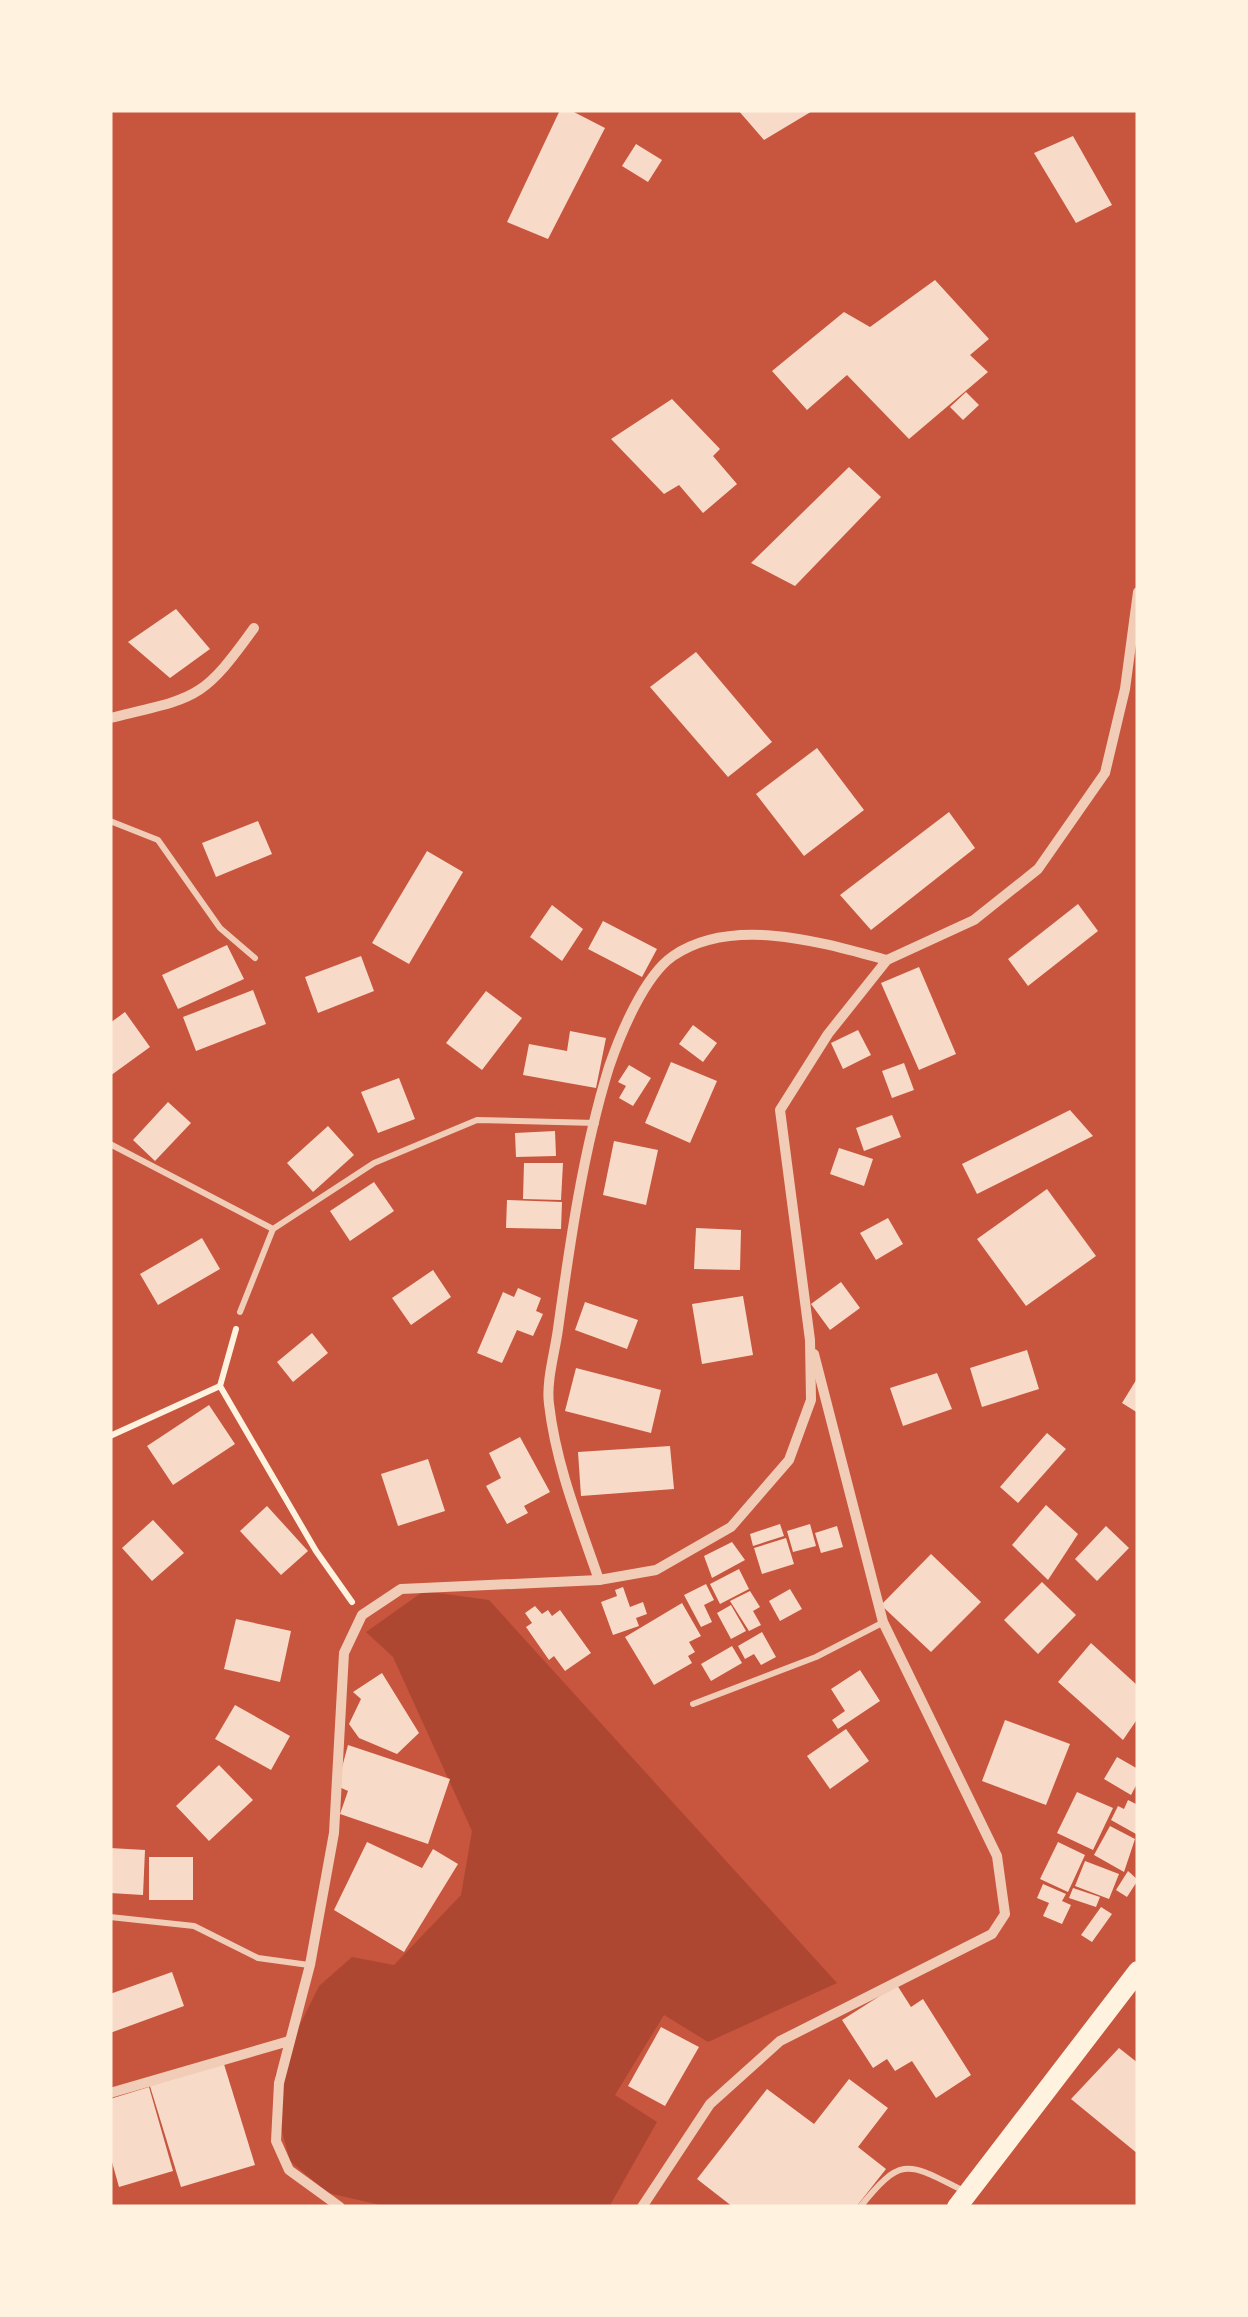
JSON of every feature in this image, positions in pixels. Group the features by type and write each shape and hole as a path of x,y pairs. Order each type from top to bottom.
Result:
{"main road":[{"path":"963,2200 1138,1971"}],"street":[{"path":"340,2207 289,2170 276,2141 279,2083 310,1965 334,1832 344,1653 362,1615 401,1589 599,1580 656,1570 731,1527 789,1460 811,1400 810,1340 780,1110 828,1034 887,960 974,920 1038,869 1105,772 1125,689 1138,592"},
{"path":"110,718 191,698 216,680 254,628"},
{"path":"599,1580 558,1461 548,1399 569,1252 609,1067 635,1004 672,956 726,936 794,935 887,960"},
{"path":"642,2207 710,2104 780,2041 992,1934 1005,1914 997,1856 883,1622 810,1340"},
{"path":"110,2093 289,2042"}],"lane":[{"path":"110,821 158,840 220,928 254,958"},
{"path":"240,1312 274,1229 374,1163 476,1120 597,1122"},
{"path":"110,1144 274,1229"},
{"path":"693,1704 816,1658 883,1622"},
{"path":"110,1917 194,1926 258,1958 310,1965"},
{"path":"860,2207 888,2172 903,2166 918,2168 963,2200"}],"path":[{"path":"240,1312 220,1386 316,1552 362,1615"},
{"path":"110,1436 220,1386"}],"shaded area":[{"path":"424,1591 489,1600 837,1983 708,2042 664,2015 615,2095 657,2122 609,2207 389,2207 328,2193 290,2161 279,2121 275,2075 319,1986 352,1957 394,1965 461,1895 472,1831 393,1657 366,1632"}],"building":[{"path":"560,110 570,110 605,128 548,239 507,222"},
{"path":"738,110 814,110 764,140"},
{"path":"1073,136 1112,205 1076,223 1034,153"},
{"path":"636,144 662,160 648,182 622,166"},
{"path":"935,280 989,339 970,355 988,372 909,439 847,375 807,410 772,371 844,312 870,327"},
{"path":"966,392 979,405 963,420 950,407"},
{"path":"672,399 720,449 713,456 737,484 703,513 679,485 664,494 611,439"},
{"path":"849,467 881,497 795,586 751,563"},
{"path":"176,609 210,649 170,678 128,642"},
{"path":"696,652 772,742 728,777 650,687"},
{"path":"817,748 864,810 804,856 756,794"},
{"path":"949,812 975,848 871,930 840,895"},
{"path":"258,821 272,854 216,877 202,843"},
{"path":"427,851 463,872 409,964 372,943"},
{"path":"1078,904 1098,931 1028,986 1008,959"},
{"path":"552,905 583,929 562,961 530,937"},
{"path":"603,921 657,949 642,977 588,949"},
{"path":"227,945 244,979 178,1009 162,975"},
{"path":"361,956 374,991 318,1013 305,977"},
{"path":"919,967 956,1054 919,1070 881,983"},
{"path":"253,990 266,1024 196,1051 183,1017"},
{"path":"486,991 522,1018 482,1070 446,1043"},
{"path":"125,1012 150,1047 110,1076 110,1023"},
{"path":"693,1025 717,1043 703,1062 679,1044"},
{"path":"858,1030 871,1055 843,1069 831,1043"},
{"path":"570,1031 606,1038 596,1088 523,1075 529,1044 567,1051"},
{"path":"671,1062 717,1081 690,1143 645,1123"},
{"path":"904,1063 914,1090 892,1098 882,1071"},
{"path":"629,1065 651,1078 633,1106 619,1098 626,1086 618,1082"},
{"path":"399,1078 415,1119 378,1133 361,1092"},
{"path":"168,1102 191,1123 155,1161 133,1140"},
{"path":"1070,1110 1093,1136 977,1194 962,1164"},
{"path":"892,1115 901,1137 864,1151 856,1128"},
{"path":"328,1126 354,1155 313,1192 287,1163"},
{"path":"555,1131 556,1156 516,1157 515,1133"},
{"path":"614,1141 658,1150 646,1205 603,1195"},
{"path":"839,1148 873,1159 864,1186 830,1174"},
{"path":"524,1163 563,1163 561,1200 523,1199"},
{"path":"374,1182 394,1211 350,1241 330,1211"},
{"path":"1047,1189 1096,1256 1026,1306 977,1239"},
{"path":"507,1200 562,1202 561,1229 506,1228"},
{"path":"888,1218 903,1244 876,1260 860,1233"},
{"path":"696,1228 741,1230 740,1270 694,1269"},
{"path":"202,1238 220,1269 158,1305 140,1274"},
{"path":"433,1270 451,1297 411,1325 392,1298"},
{"path":"841,1282 860,1308 830,1330 811,1304"},
{"path":"518,1288 541,1298 536,1311 543,1314 533,1336 517,1330 502,1363 477,1353 503,1292 514,1297"},
{"path":"743,1296 753,1355 702,1364 692,1304"},
{"path":"585,1302 638,1320 627,1349 575,1330"},
{"path":"312,1333 328,1353 293,1382 277,1362"},
{"path":"1027,1350 1039,1389 982,1407 970,1368"},
{"path":"576,1368 661,1390 651,1433 565,1411"},
{"path":"937,1373 952,1409 903,1426 890,1388"},
{"path":"1138,1377 1138,1413 1122,1403"},
{"path":"209,1405 235,1444 173,1485 147,1446"},
{"path":"1047,1433 1066,1449 1018,1503 1000,1487"},
{"path":"520,1437 550,1492 524,1506 528,1513 507,1524 486,1486 501,1478 489,1453"},
{"path":"670,1446 674,1489 581,1496 578,1452"},
{"path":"428,1459 445,1511 398,1526 381,1474"},
{"path":"1046,1505 1078,1534 1048,1580 1012,1545"},
{"path":"267,1506 308,1551 281,1575 240,1531"},
{"path":"153,1520 184,1553 152,1581 122,1548"},
{"path":"780,1524 784,1536 753,1546 750,1534"},
{"path":"810,1524 816,1546 793,1552 787,1531"},
{"path":"837,1526 843,1547 821,1553 815,1533"},
{"path":"1106,1526 1129,1548 1097,1581 1075,1559"},
{"path":"786,1538 794,1564 762,1574 754,1548"},
{"path":"732,1542 745,1560 712,1578 704,1556"},
{"path":"931,1554 981,1602 931,1652 881,1605"},
{"path":"739,1569 749,1589 720,1604 710,1584"},
{"path":"1042,1582 1076,1615 1038,1654 1004,1620"},
{"path":"706,1584 714,1600 704,1605 712,1622 701,1627 684,1595"},
{"path":"623,1587 630,1607 643,1602 647,1614 636,1618 639,1626 613,1635 601,1602 617,1596 615,1590"},
{"path":"790,1589 802,1609 780,1621 769,1601"},
{"path":"750,1591 760,1607 753,1611 761,1625 749,1631 730,1601"},
{"path":"682,1603 701,1636 689,1642 695,1652 688,1656 692,1663 654,1685 625,1637"},
{"path":"731,1605 746,1631 731,1639 717,1613"},
{"path":"535,1606 542,1614 548,1610 552,1616 560,1610 591,1653 565,1671 554,1656 549,1660 526,1627 532,1623 525,1613"},
{"path":"236,1619 291,1631 280,1682 224,1669"},
{"path":"762,1632 776,1657 761,1665 754,1654 745,1659 738,1646"},
{"path":"1091,1643 1138,1686 1138,1718 1123,1740 1058,1682"},
{"path":"732,1646 742,1663 711,1681 701,1664"},
{"path":"860,1670 880,1701 838,1729 832,1720 845,1711 831,1689"},
{"path":"382,1673 419,1733 397,1754 359,1738 349,1724 361,1699 353,1692"},
{"path":"235,1705 290,1736 271,1770 215,1739"},
{"path":"1005,1720 1070,1744 1046,1805 982,1781"},
{"path":"846,1729 869,1761 830,1789 807,1756"},
{"path":"348,1745 450,1779 428,1844 340,1814 348,1791 337,1786"},
{"path":"1117,1757 1138,1769 1138,1782 1131,1795 1104,1779"},
{"path":"219,1765 253,1800 209,1841 176,1806"},
{"path":"1077,1792 1113,1808 1093,1850 1057,1833"},
{"path":"1128,1800 1138,1805 1136,1834 1111,1820 1118,1806 1124,1809"},
{"path":"1110,1826 1135,1839 1124,1872 1094,1855"},
{"path":"367,1842 422,1868 433,1849 458,1864 404,1952 334,1910"},
{"path":"1058,1842 1085,1855 1068,1892 1040,1879"},
{"path":"110,1848 145,1850 143,1895 110,1893"},
{"path":"149,1857 193,1857 193,1900 149,1900"},
{"path":"1085,1861 1119,1874 1109,1899 1075,1886"},
{"path":"1128,1871 1138,1880 1127,1897 1116,1890"},
{"path":"1043,1884 1066,1894 1062,1901 1071,1905 1062,1924 1043,1916 1049,1903 1037,1898"},
{"path":"1073,1888 1100,1897 1096,1907 1069,1898"},
{"path":"1101,1907 1112,1914 1092,1942 1081,1935"},
{"path":"172,1972 184,2006 110,2033 110,1994"},
{"path":"897,1985 911,2007 923,1999 971,2075 936,2098 912,2061 895,2071 887,2059 873,2068 842,2020"},
{"path":"661,2027 699,2047 665,2106 628,2086"},
{"path":"1119,2048 1138,2063 1138,2154 1071,2099"},
{"path":"223,2061 255,2165 181,2187 149,2083"},
{"path":"849,2079 888,2108 858,2147 886,2169 856,2207 733,2207 697,2179 767,2089 814,2124"},
{"path":"149,2087 173,2171 119,2187 110,2155 110,2099"}]}
